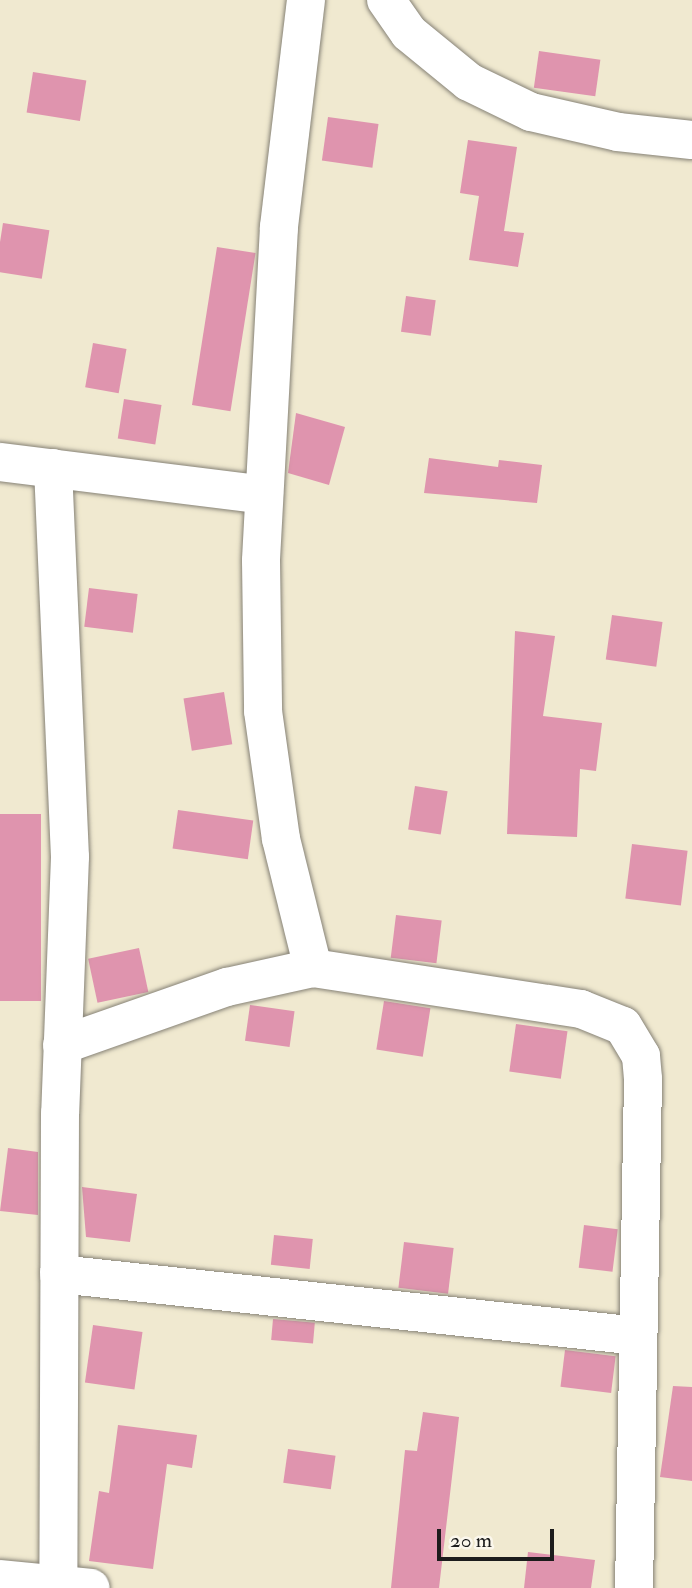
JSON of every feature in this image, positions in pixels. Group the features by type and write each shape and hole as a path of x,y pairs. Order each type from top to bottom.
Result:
{"street":[{"path":"306,0 279,227 264,495 263,711 281,839 313,968"},
{"path":"386,0 409,33 469,82 531,112 618,132 692,140"},
{"path":"0,462 264,495"},
{"path":"0,1579 69,1587 59,1274 69,742 53,468"},
{"path":"62,1045 227,986 313,968 567,1007 624,1026 640,1056 643,1079 634,1588"},
{"path":"59,1274 638,1336"}],"building":[{"path":"539,51 600,60 595,96 534,88"},
{"path":"33,72 86,80 80,121 27,112"},
{"path":"328,117 379,124 372,168 322,161"},
{"path":"468,140 517,147 504,231 524,233 518,267 469,260 479,196 460,193"},
{"path":"3,223 49,230 42,279 0,272"},
{"path":"217,247 256,253 230,411 192,405"},
{"path":"406,296 436,300 431,336 401,332"},
{"path":"93,343 126,349 119,393 85,387"},
{"path":"124,399 162,405 155,444 118,439"},
{"path":"296,413 345,427 329,485 288,473"},
{"path":"429,458 498,467 499,460 542,465 537,503 424,493"},
{"path":"89,588 138,594 133,633 84,627"},
{"path":"612,615 663,622 656,667 606,660"},
{"path":"515,631 555,636 543,716 602,723 596,771 580,769 577,837 507,834"},
{"path":"224,692 232,744 192,751 184,698"},
{"path":"415,786 448,791 441,835 408,829"},
{"path":"178,810 253,821 248,859 173,849"},
{"path":"0,814 41,814 41,1001 0,1001"},
{"path":"632,844 688,851 681,905 625,899"},
{"path":"396,915 442,921 436,963 391,958"},
{"path":"139,948 148,992 97,1003 88,959"},
{"path":"384,1001 430,1008 423,1057 376,1049"},
{"path":"250,1005 295,1011 290,1047 245,1041"},
{"path":"516,1024 567,1031 561,1079 509,1072"},
{"path":"8,1148 38,1152 38,1215 0,1211"},
{"path":"82,1187 137,1194 130,1242 86,1237"},
{"path":"584,1225 618,1229 613,1272 579,1268"},
{"path":"274,1235 313,1239 310,1269 271,1265"},
{"path":"404,1242 454,1248 448,1294 398,1288"},
{"path":"273,1319 315,1323 313,1344 271,1340"},
{"path":"93,1325 143,1332 134,1389 85,1382"},
{"path":"565,1350 616,1356 611,1393 560,1387"},
{"path":"673,1386 692,1387 692,1481 660,1477"},
{"path":"423,1412 459,1417 439,1588 391,1588 405,1450 417,1451"},
{"path":"118,1425 197,1435 192,1468 167,1464 153,1569 89,1561 99,1491 109,1493"},
{"path":"288,1449 336,1456 331,1489 283,1483"},
{"path":"528,1552 595,1560 591,1588 524,1588"}]}
